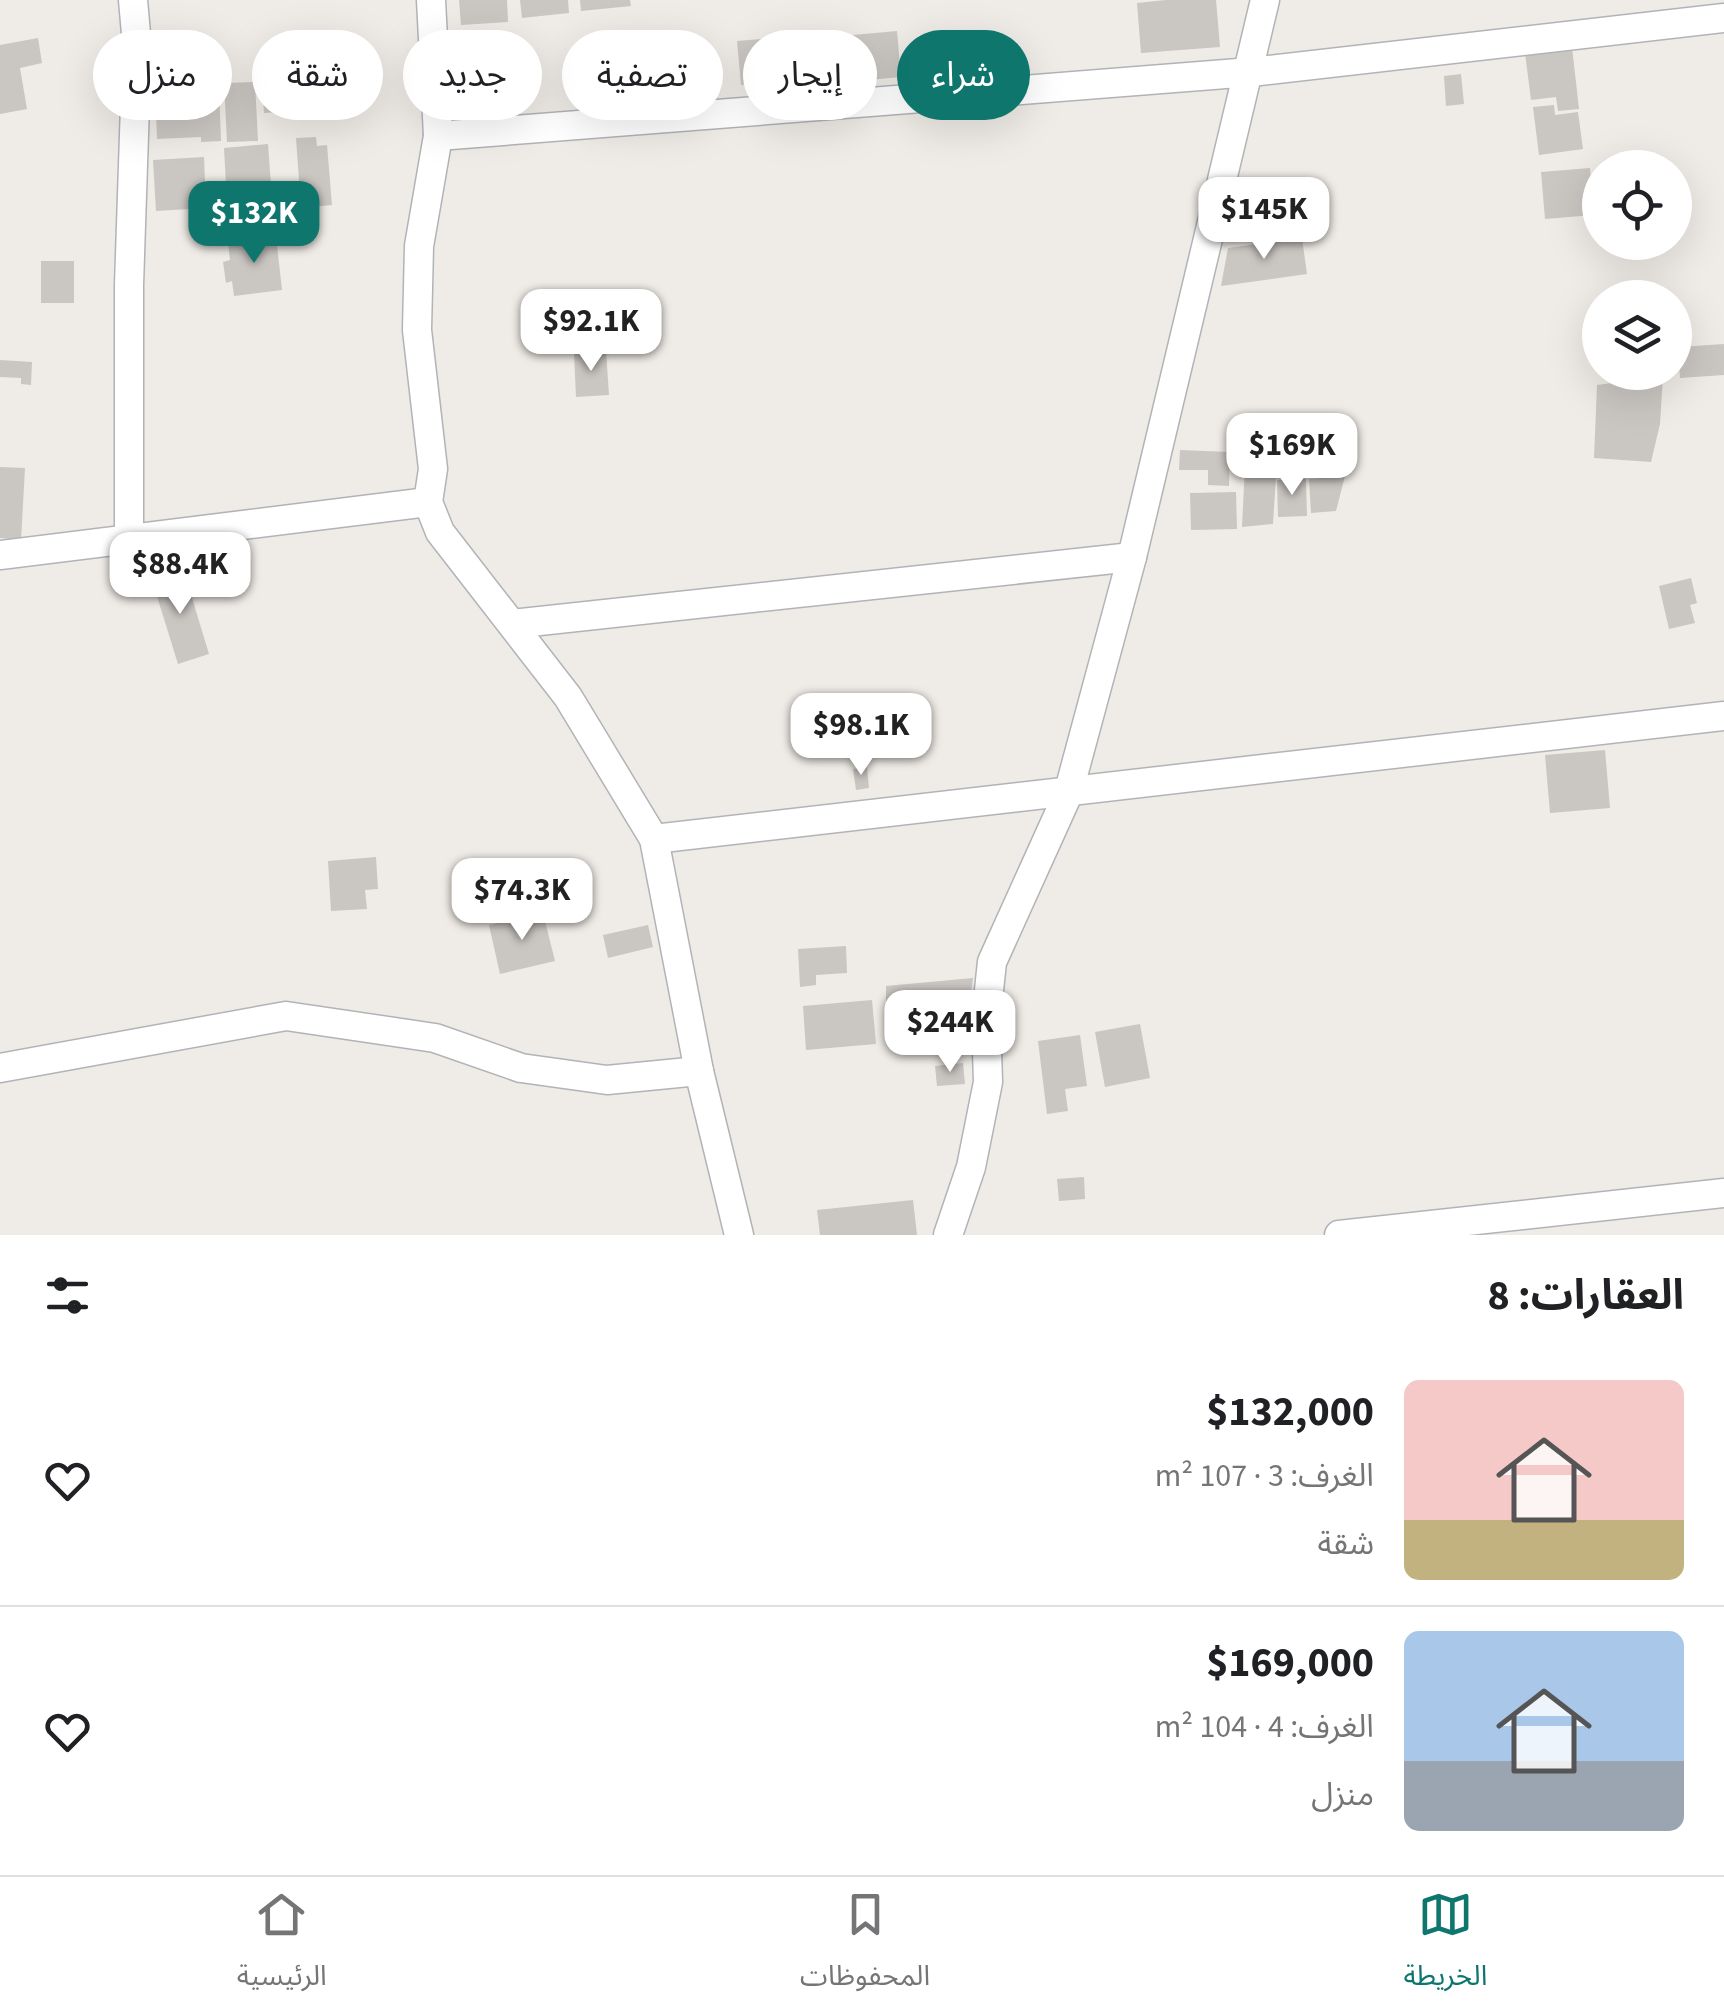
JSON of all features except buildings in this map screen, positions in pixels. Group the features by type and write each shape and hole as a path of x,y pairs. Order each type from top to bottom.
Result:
{"street":[{"path":"130,538 129,284 137,46 133,0"},
{"path":"431,0 438,136 418,246 417,330 433,469 428,502 440,532 568,698 654,839 699,1070 739,1235"},
{"path":"948,1235 971,1166 988,1082 986,1018 992,962 1068,794 1132,557 1265,0"},
{"path":"438,136 1250,72 1724,18"},
{"path":"0,555 428,502"},
{"path":"512,624 1132,557"},
{"path":"654,839 1724,716"},
{"path":"0,1068 286,1016 435,1038 521,1068 607,1080 699,1070"},
{"path":"1339,1235 1724,1193"}]}
